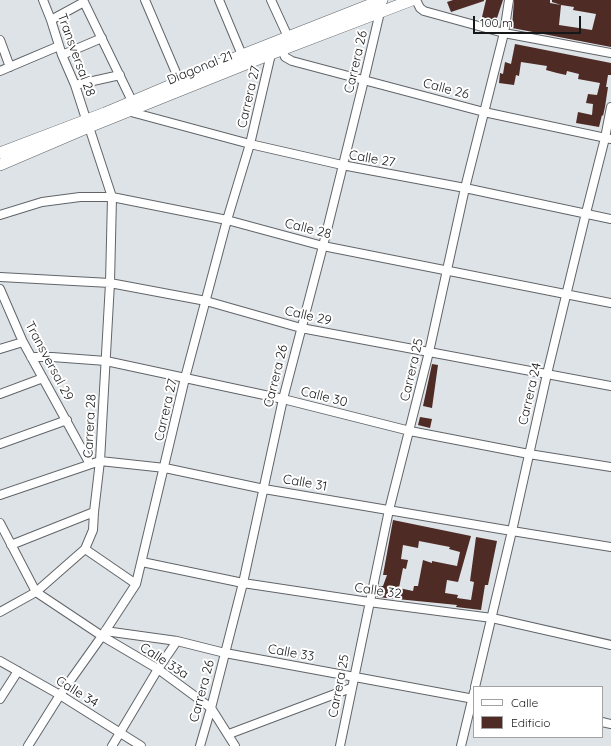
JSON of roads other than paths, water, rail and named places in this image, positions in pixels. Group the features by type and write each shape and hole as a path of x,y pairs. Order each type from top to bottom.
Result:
{"highway":[{"name":"Diagonal 21","path":"132,107 180,82 242,55 382,0"},
{"name":"Diagonal 21","path":"0,153 132,107 412,0"},
{"name":"Diagonal 21","path":"0,166 88,123"}],"street":[{"name":"Transversal 28","path":"43,0 62,55 75,85 112,197"},
{"path":"145,0 180,82"},
{"path":"219,0 242,55"},
{"path":"271,0 288,37"},
{"path":"416,0 420,8 424,11 504,33 611,53"},
{"name":"Carrera 25","path":"340,746 353,677 389,510 410,432 429,352 465,188 504,33 509,0"},
{"path":"51,20 83,1 120,75 132,107"},
{"name":"Carrera 26","path":"200,746 243,583 283,399 323,246 380,12"},
{"path":"62,55 102,38"},
{"path":"0,40 10,67"},
{"path":"0,71 59,46"},
{"name":"Calle 26","path":"277,52 292,61 484,112 608,138"},
{"name":"Carrera 27","path":"28,746 60,695 136,584 185,378 227,220 277,52"},
{"path":"75,85 120,75"},
{"name":"Calle 27","path":"132,107 250,144 342,166 465,188 611,219"},
{"name":"Carrera 24","path":"475,686 566,294 586,213 608,138 611,107"},
{"name":"Calle 28","path":"0,215 42,202 80,197 112,197 227,220 323,246 611,303"},
{"name":"Carrera 28","path":"0,612 36,592 85,549 93,530 100,460 106,361 112,197"},
{"name":"Calle 29","path":"0,278 110,283 206,301 301,328 611,386"},
{"name":"Transversal 29","path":"0,290 23,342 90,464"},
{"path":"0,349 23,342"},
{"name":"Calle 30","path":"31,357 106,361 283,399 410,432 529,454 611,467"},
{"path":"0,394 43,378"},
{"path":"0,444 67,420"},
{"name":"Calle 31","path":"0,494 100,460 164,468 264,488 611,547"},
{"path":"10,545 94,512"},
{"path":"0,522 10,545 36,592"},
{"path":"85,549 136,584"},
{"name":"Calle 32","path":"142,562 243,583 369,602 492,618 611,645"},
{"name":"Calle 33","path":"36,592 103,634 177,641 225,653 353,677 473,697"},
{"name":"Calle 33a","path":"103,634 158,669 211,708"},
{"path":"112,746 158,669 177,641"},
{"name":"Calle 34","path":"0,661 60,695 141,746"},
{"path":"0,699 18,671"},
{"path":"228,734 351,688"},
{"path":"461,746 473,697"},
{"path":"211,708 235,746"}]}
